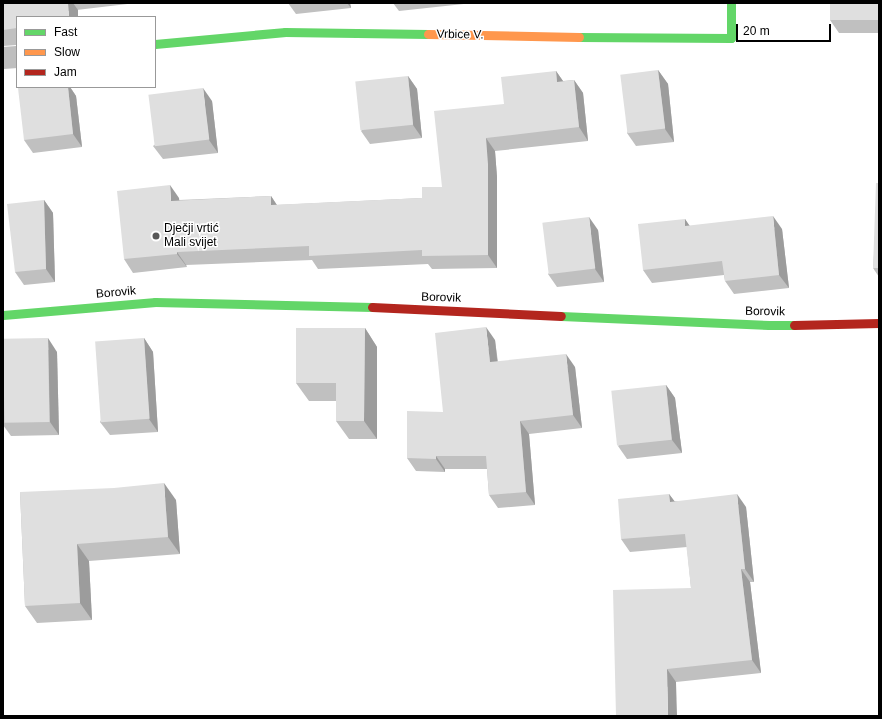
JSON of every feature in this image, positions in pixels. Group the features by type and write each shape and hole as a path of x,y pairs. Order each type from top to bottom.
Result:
{"street":[{"name":"Vrbice V.","path":"156,44 285,32 640,38 731,38 731,3"},
{"path":"3,58 16,57"},
{"name":"Borovik","path":"3,315 155,302 350,306 769,324 879,323"}],"building":[{"path":"3,3 68,3 69,16 16,16 16,28 3,30"},
{"path":"830,3 879,3 879,20 830,20"},
{"path":"658,70 665,129 627,133 620,75"},
{"path":"556,71 557,82 574,80 579,127 486,138 488,164 488,255 422,256 422,250 309,256 309,246 177,252 177,254 124,259 117,191 170,185 171,201 271,196 271,205 422,198 422,187 442,187 434,111 504,104 501,77"},
{"path":"408,76 413,125 360,130 355,82"},
{"path":"18,88 68,88 73,134 24,140"},
{"path":"203,88 209,140 155,146 148,95"},
{"path":"876,183 879,183 879,268 873,268"},
{"path":"44,200 46,269 15,272 7,204"},
{"path":"773,216 779,275 725,281 722,261 643,270 638,224 685,219 685,226"},
{"path":"589,217 595,269 549,274 542,223"},
{"path":"486,327 490,362 566,354 573,415 520,421 526,492 489,495 486,456 436,456 436,459 407,458 407,411 443,412 435,333"},
{"path":"296,328 365,328 364,421 336,421 336,383 296,383"},
{"path":"48,338 49,422 4,423 3,339"},
{"path":"144,338 150,419 101,422 95,341"},
{"path":"666,385 672,440 617,445 611,391"},
{"path":"164,483 168,537 77,544 80,603 25,606 20,492 114,488"},
{"path":"669,494 670,502 737,494 745,569 741,569 752,660 667,669 668,716 616,716 613,590 691,588 685,534 621,539 618,499"}],"traffic: fast":[{"path":"579,37 731,38 731,3"},
{"path":"156,44 285,32 428,34"},
{"path":"3,315 155,302 372,307"},
{"path":"561,316 794,325"}],"traffic: slow":[{"path":"428,34 579,37"}],"traffic: jam":[{"path":"372,307 561,316"},
{"path":"794,325 879,323"}],"place":[{"name":"Dječji vrtić Mali svijet","path":"156,236"}]}
